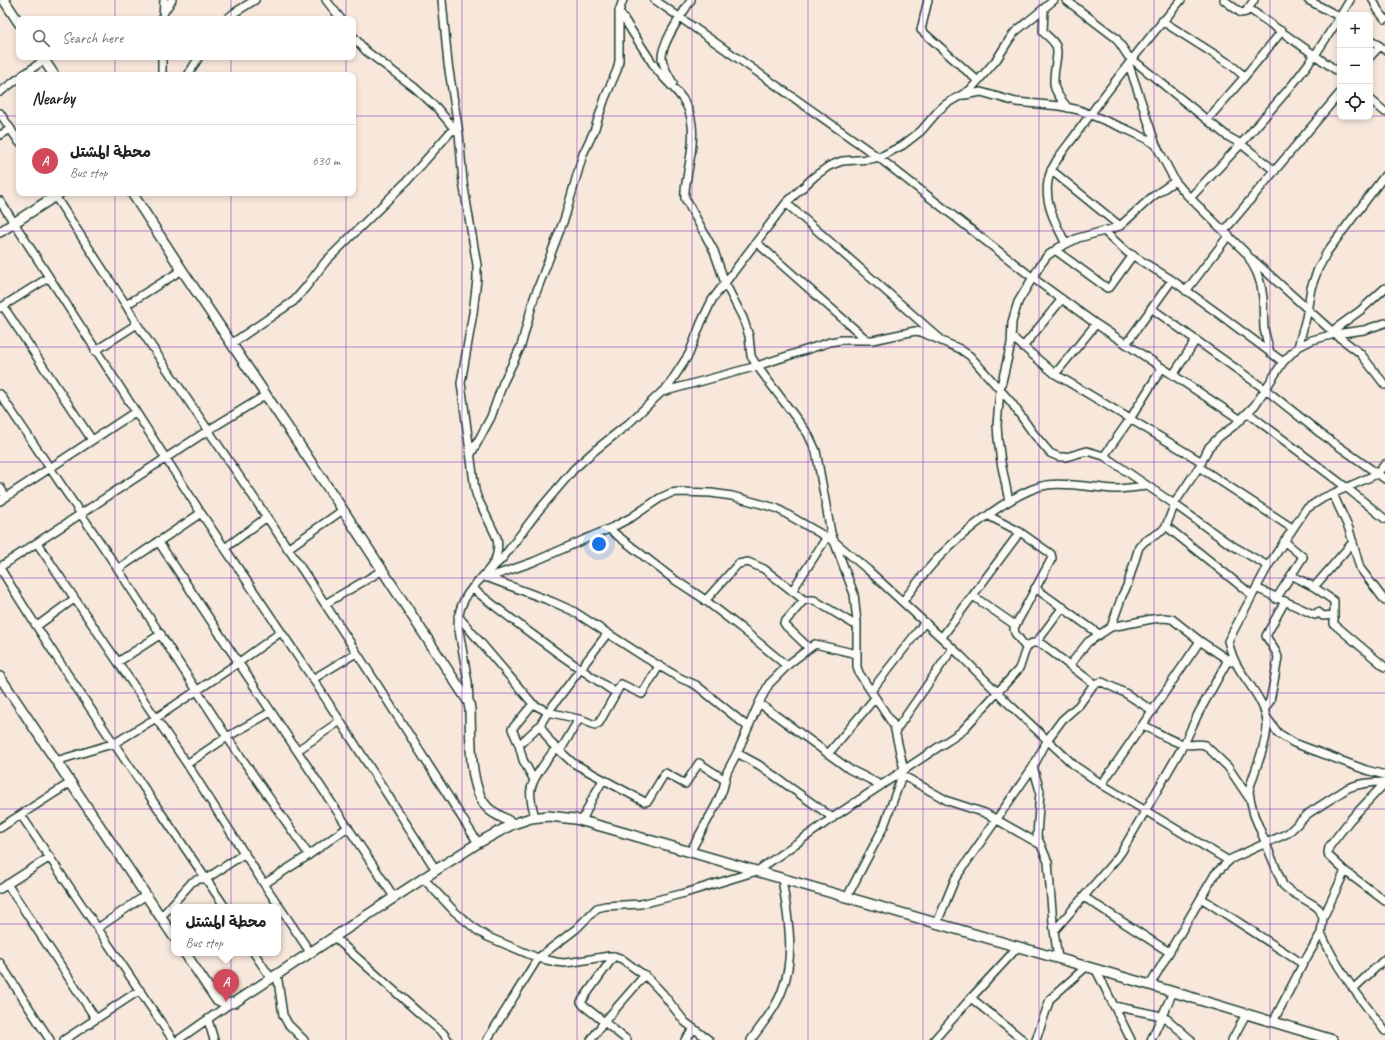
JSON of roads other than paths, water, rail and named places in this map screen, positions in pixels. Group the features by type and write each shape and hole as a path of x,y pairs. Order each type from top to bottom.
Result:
{"street":[{"path":"4,0 16,18"},
{"path":"163,16 164,0"},
{"path":"163,16 172,0"},
{"path":"230,16 255,0"},
{"path":"326,0 339,16"},
{"path":"442,0 456,131 477,269 473,313 461,383 472,471 477,497 498,544 497,554 490,570 485,577 472,588 460,608 458,625 468,682 472,760 475,781 484,804 490,810 513,824"},
{"path":"471,454 492,413 503,383 521,346 536,292 565,217 583,154 594,131 605,98 617,70 619,61 619,11 623,0"},
{"path":"655,0 878,157 1033,278 1096,324 1241,420"},
{"path":"691,0 665,43 662,58 675,89 688,108 692,126 690,162 684,192 685,198 714,251 725,283 748,329 751,356 808,434 812,442 818,462 831,533 852,586 857,626 857,667 896,730 903,772 881,832 847,897"},
{"path":"928,0 921,30 978,82"},
{"path":"490,570 502,559 539,510 574,469 628,424 670,385 689,354 709,305 786,204 815,176 829,166 842,161 878,157 903,145 921,131 946,104 961,96 978,82 997,59 1008,40 1015,32 1054,0"},
{"path":"1066,0 1116,38 1127,55 1131,62 1156,145 1175,181 1190,198 1247,254 1334,332 1360,353 1385,385"},
{"path":"1066,244 1049,209 1048,181 1051,170 1091,114 1162,21 1181,0"},
{"path":"1224,0 1241,13 1244,13 1254,0"},
{"path":"1308,0 1337,14"},
{"path":"1342,12 1350,0"},
{"path":"1373,0 1385,19"},
{"path":"1248,8 1337,71"},
{"path":"1044,9 1043,32 1054,43 1057,51 1053,81 1054,88 1057,95 1068,108"},
{"path":"619,11 656,69 675,89"},
{"path":"1162,21 1224,60 1244,76"},
{"path":"1190,198 1241,144 1293,84 1315,55 1337,21"},
{"path":"1207,120 1282,31"},
{"path":"356,39 366,51 414,87 437,108 456,131"},
{"path":"1373,40 1382,48 1373,55"},
{"path":"27,72 42,60"},
{"path":"44,60 52,72"},
{"path":"162,60 162,72"},
{"path":"190,72 197,60"},
{"path":"1131,62 1275,171"},
{"path":"0,92 16,80"},
{"path":"961,96 981,92 1016,102 1068,108 1091,114 1142,136 1156,145"},
{"path":"1186,291 1227,233 1275,171 1337,97"},
{"path":"1373,102 1385,112"},
{"path":"0,113 16,138"},
{"path":"0,135 10,129"},
{"path":"231,344 294,301 326,261 456,131"},
{"path":"1051,170 1120,226"},
{"path":"1298,347 1315,276 1327,252 1385,175"},
{"path":"1009,502 998,439 1000,390 1012,337 1012,322 1015,310 1022,294 1047,256 1055,250 1078,238 1104,232 1120,226 1152,197 1175,181"},
{"path":"0,232 53,196"},
{"path":"57,196 137,324 325,604 478,844"},
{"path":"134,196 231,344 383,570 469,703"},
{"path":"0,201 95,351 166,457 201,513 282,632 436,870"},
{"path":"786,204 941,340"},
{"path":"1104,232 1132,255 1172,280 1283,362"},
{"path":"756,242 867,340"},
{"path":"1055,250 1107,288 1110,287 1132,255"},
{"path":"1247,254 1257,273 1261,285 1264,329 1270,352"},
{"path":"126,305 182,270"},
{"path":"48,278 1,307 92,440"},
{"path":"1126,344 1172,280"},
{"path":"1334,332 1385,288"},
{"path":"1023,347 1062,299"},
{"path":"1151,308 1266,390 1320,433 1385,479"},
{"path":"1111,627 1127,586 1139,547 1166,526 1174,504 1200,465 1209,447 1256,405 1283,362 1298,347 1312,340 1334,332 1364,330 1385,323"},
{"path":"95,351 137,324"},
{"path":"1055,374 1096,324"},
{"path":"662,392 757,366 830,342 841,340 867,340 915,331 921,332 960,349 970,356 1000,390 1050,453 1059,457 1066,457 1087,451 1104,456 1228,543 1268,566"},
{"path":"1012,337 1055,374 1130,419 1292,528"},
{"path":"1173,375 1196,340"},
{"path":"1104,456 1130,419 1162,368"},
{"path":"0,394 118,569 228,737 309,855"},
{"path":"223,904 115,743 83,700 0,567 207,430 266,395"},
{"path":"0,487 3,499 135,412"},
{"path":"1248,413 1347,488 1385,519"},
{"path":"1385,464 1377,474 1306,508 1268,566 1228,641 1237,665 1252,688 1265,714 1278,733 1294,742 1366,770 1385,775"},
{"path":"903,601 938,558 962,536 988,516 1030,490 1048,485 1121,489 1147,486"},
{"path":"485,577 533,562 609,528 632,517 660,498 671,493 711,493 732,496 776,508 835,542 942,637 1072,764 1102,784 1229,861"},
{"path":"1333,494 1353,542 1360,568 1385,601"},
{"path":"287,549 343,510"},
{"path":"118,569 201,513"},
{"path":"988,516 1020,532 1051,554 1052,558 1015,625 1015,634 1026,648"},
{"path":"225,548 267,517"},
{"path":"1166,526 1254,592 1276,599 1315,616 1318,612 1324,616 1334,614"},
{"path":"609,528 672,578 706,601 741,628 787,666"},
{"path":"942,637 1020,532"},
{"path":"792,591 827,537"},
{"path":"158,541 238,663 298,750 394,897"},
{"path":"1276,599 1303,558 1303,555 1284,541"},
{"path":"1314,587 1353,542"},
{"path":"37,543 187,764 278,904"},
{"path":"706,601 738,564 748,562 759,566 804,600 814,600 857,626"},
{"path":"325,604 383,570"},
{"path":"1291,575 1314,587 1334,602 1334,624 1385,667"},
{"path":"485,577 573,611 659,666 702,689 748,727"},
{"path":"472,588 506,616 616,693"},
{"path":"1035,588 1099,634"},
{"path":"973,596 1015,625"},
{"path":"37,626 74,599"},
{"path":"804,600 784,623 809,648"},
{"path":"1284,603 1266,636 1278,657 1276,676 1270,702 1265,714 1267,731 1249,792 1254,815 1283,885 1319,909 1323,918"},
{"path":"487,1040 538,958 571,934 597,908 600,906 641,904 685,893 757,871 832,818 961,732 1020,666 1026,648 1036,643 1063,607"},
{"path":"458,616 533,704 548,712 579,719 593,725 597,725 622,684 642,694 659,666"},
{"path":"1070,665 1088,642 1111,627 1152,619 1169,619 1237,665"},
{"path":"871,691 925,622"},
{"path":"56,761 115,743 156,718 282,632"},
{"path":"118,662 161,634"},
{"path":"519,745 540,725 548,712 607,634"},
{"path":"1102,784 1200,641"},
{"path":"1036,643 1043,645 1094,684"},
{"path":"690,852 716,805 727,772 769,684 787,666 816,644 857,654"},
{"path":"896,730 953,648"},
{"path":"312,679 356,653"},
{"path":"1054,932 1117,858 1184,744 1198,714 1228,660"},
{"path":"0,677 171,932"},
{"path":"937,923 955,879 1033,767 1048,739 1062,720 1079,705 1094,684 1102,682 1125,693 1153,711"},
{"path":"828,754 875,698"},
{"path":"759,703 849,769 881,785"},
{"path":"533,704 512,728 523,760 534,780"},
{"path":"187,764 228,737 271,712"},
{"path":"535,817 530,790 534,780 547,759 558,750 579,719"},
{"path":"298,750 340,721"},
{"path":"540,725 550,741 558,750 578,766 646,802 665,773 685,784 699,763 725,780"},
{"path":"1143,725 1175,742 1184,744 1200,744 1211,750 1236,776 1250,798"},
{"path":"737,753 759,765 832,818"},
{"path":"1033,767 1040,791 1037,831 1040,845 1048,862 1054,932 1058,959"},
{"path":"903,772 948,801 979,810 1040,845"},
{"path":"582,821 603,780"},
{"path":"1150,985 1213,876 1229,861 1288,833 1309,813 1348,788 1355,785 1372,782 1385,782"},
{"path":"1385,782 1350,820 1329,848 1328,853 1329,856 1345,871 1385,901"},
{"path":"0,828 70,783"},
{"path":"21,815 173,1040"},
{"path":"187,956 213,996 226,1004 231,1003 239,1000 423,878 513,824 535,817 561,817 582,821 782,878 1150,985 1332,1040"},
{"path":"264,884 309,855 348,827"},
{"path":"173,904 192,882 206,879 245,854"},
{"path":"0,889 50,857"},
{"path":"1273,1022 1321,933 1323,918 1345,871"},
{"path":"423,878 455,912 484,935 538,958 564,963 595,957 614,956 622,959 645,975 664,994 679,1016 709,1040"},
{"path":"751,1040 784,988 789,964 790,948 782,878"},
{"path":"7,884 96,1019"},
{"path":"98,928 146,895"},
{"path":"1084,897 1169,952"},
{"path":"1201,898 1303,964"},
{"path":"161,917 171,906"},
{"path":"281,909 310,952"},
{"path":"1321,933 1333,960 1385,1031"},
{"path":"334,937 443,1033 448,1040"},
{"path":"934,1040 1018,947"},
{"path":"257,956 274,976 282,1015 288,1024 304,1040"},
{"path":"614,956 581,1002 627,1040"},
{"path":"1353,989 1385,959"},
{"path":"0,963 50,1040"},
{"path":"1036,1040 1050,999 1086,967"},
{"path":"1096,970 1131,1040"},
{"path":"591,1040 604,1022 645,975"},
{"path":"64,1040 140,990"},
{"path":"1151,1040 1173,992"},
{"path":"971,998 1023,1040"},
{"path":"216,1014 219,1001"},
{"path":"178,1040 231,1003"},
{"path":"1114,1006 1161,1017 1176,1026 1191,1040"},
{"path":"1233,1040 1246,1014"},
{"path":"208,1020 214,1040"},
{"path":"684,1040 694,1029"}],"place":[{"name":"محطة المشتل","path":"226,1002"}]}
